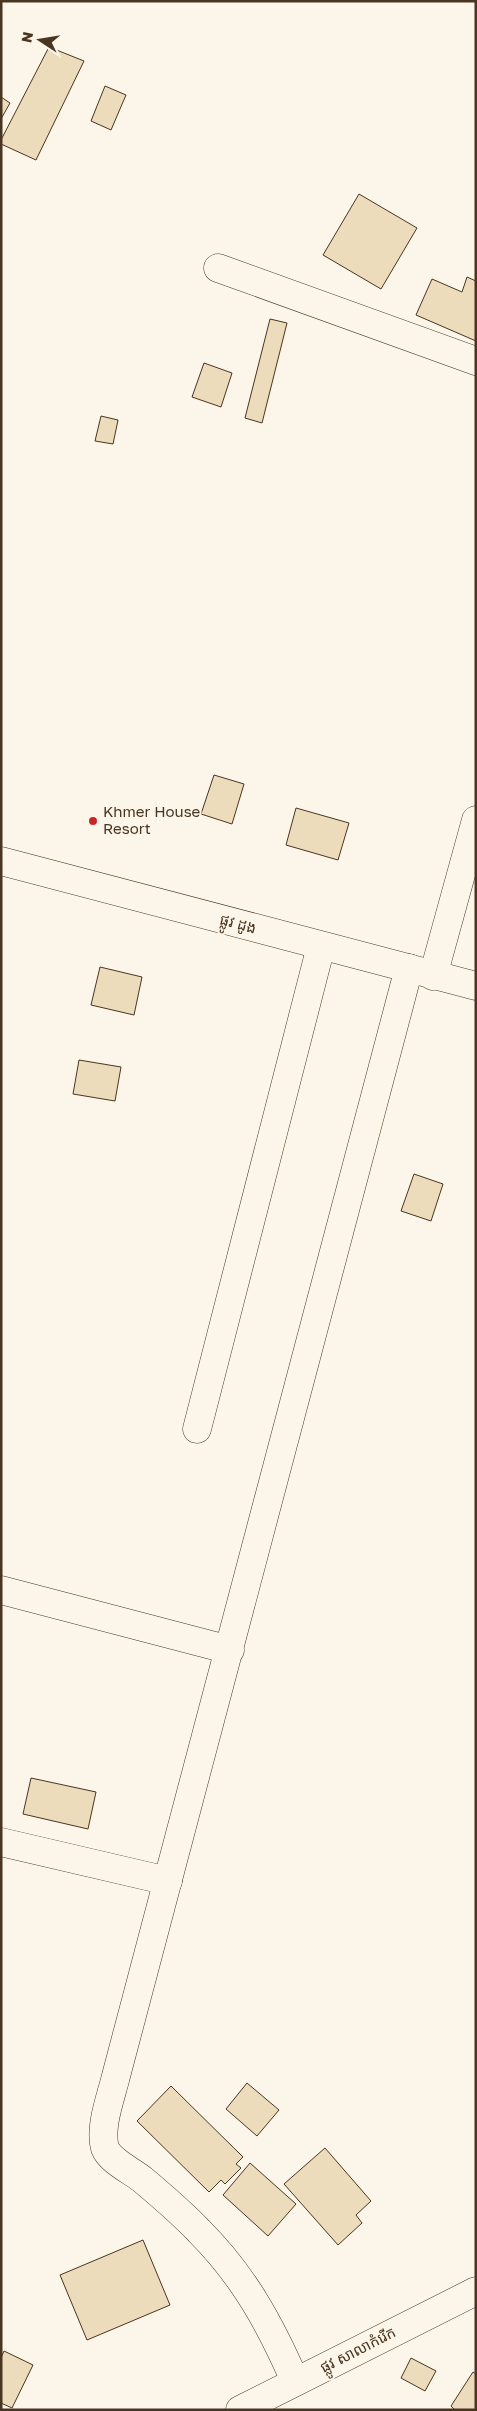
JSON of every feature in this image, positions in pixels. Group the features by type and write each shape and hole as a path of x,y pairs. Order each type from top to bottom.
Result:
{"street":[{"path":"218,268 476,361"},
{"path":"295,2381 274,2333 257,2302 200,2231 142,2179 109,2154 106,2148 105,2125 116,2076 230,1650 421,972 476,820"},
{"name":"ផ្លូវ ដូង","path":"1,861 476,986"},
{"path":"197,1429 321,946"},
{"path":"1,1590 230,1650"},
{"path":"1,1842 168,1881"},
{"name":"ផ្លូវ សាលាកំរើក","path":"240,2410 476,2291"}],"building":[{"path":"49,47 84,61 36,160 1,144 1,140"},
{"path":"105,86 126,95 111,130 91,121"},
{"path":"1,97 10,103 1,119"},
{"path":"359,194 417,228 381,289 323,255"},
{"path":"467,277 476,281 476,341 416,315 432,279 462,292"},
{"path":"270,319 287,323 262,423 245,418"},
{"path":"204,363 232,373 221,407 192,397"},
{"path":"101,416 118,420 113,444 95,441"},
{"path":"214,775 244,784 232,824 201,814"},
{"path":"296,808 349,823 338,860 286,845"},
{"path":"100,967 142,977 134,1015 91,1005"},
{"path":"79,1060 121,1067 115,1101 73,1094"},
{"path":"414,1174 443,1184 431,1221 401,1211"},
{"path":"31,1778 96,1792 88,1829 23,1814"},
{"path":"247,2083 279,2110 257,2136 226,2109"},
{"path":"171,2086 243,2157 236,2164 241,2168 225,2184 221,2180 209,2192 137,2121"},
{"path":"325,2148 371,2201 356,2215 362,2223 338,2245 284,2184"},
{"path":"250,2163 296,2204 268,2236 223,2195"},
{"path":"143,2240 170,2305 87,2340 60,2275"},
{"path":"4,2351 33,2365 12,2408 1,2403 1,2358"},
{"path":"411,2358 436,2371 425,2391 401,2378"},
{"path":"473,2372 476,2374 476,2410 455,2410 451,2406"}],"place":[{"name":"Khmer House Resort","path":"93,821"}]}
